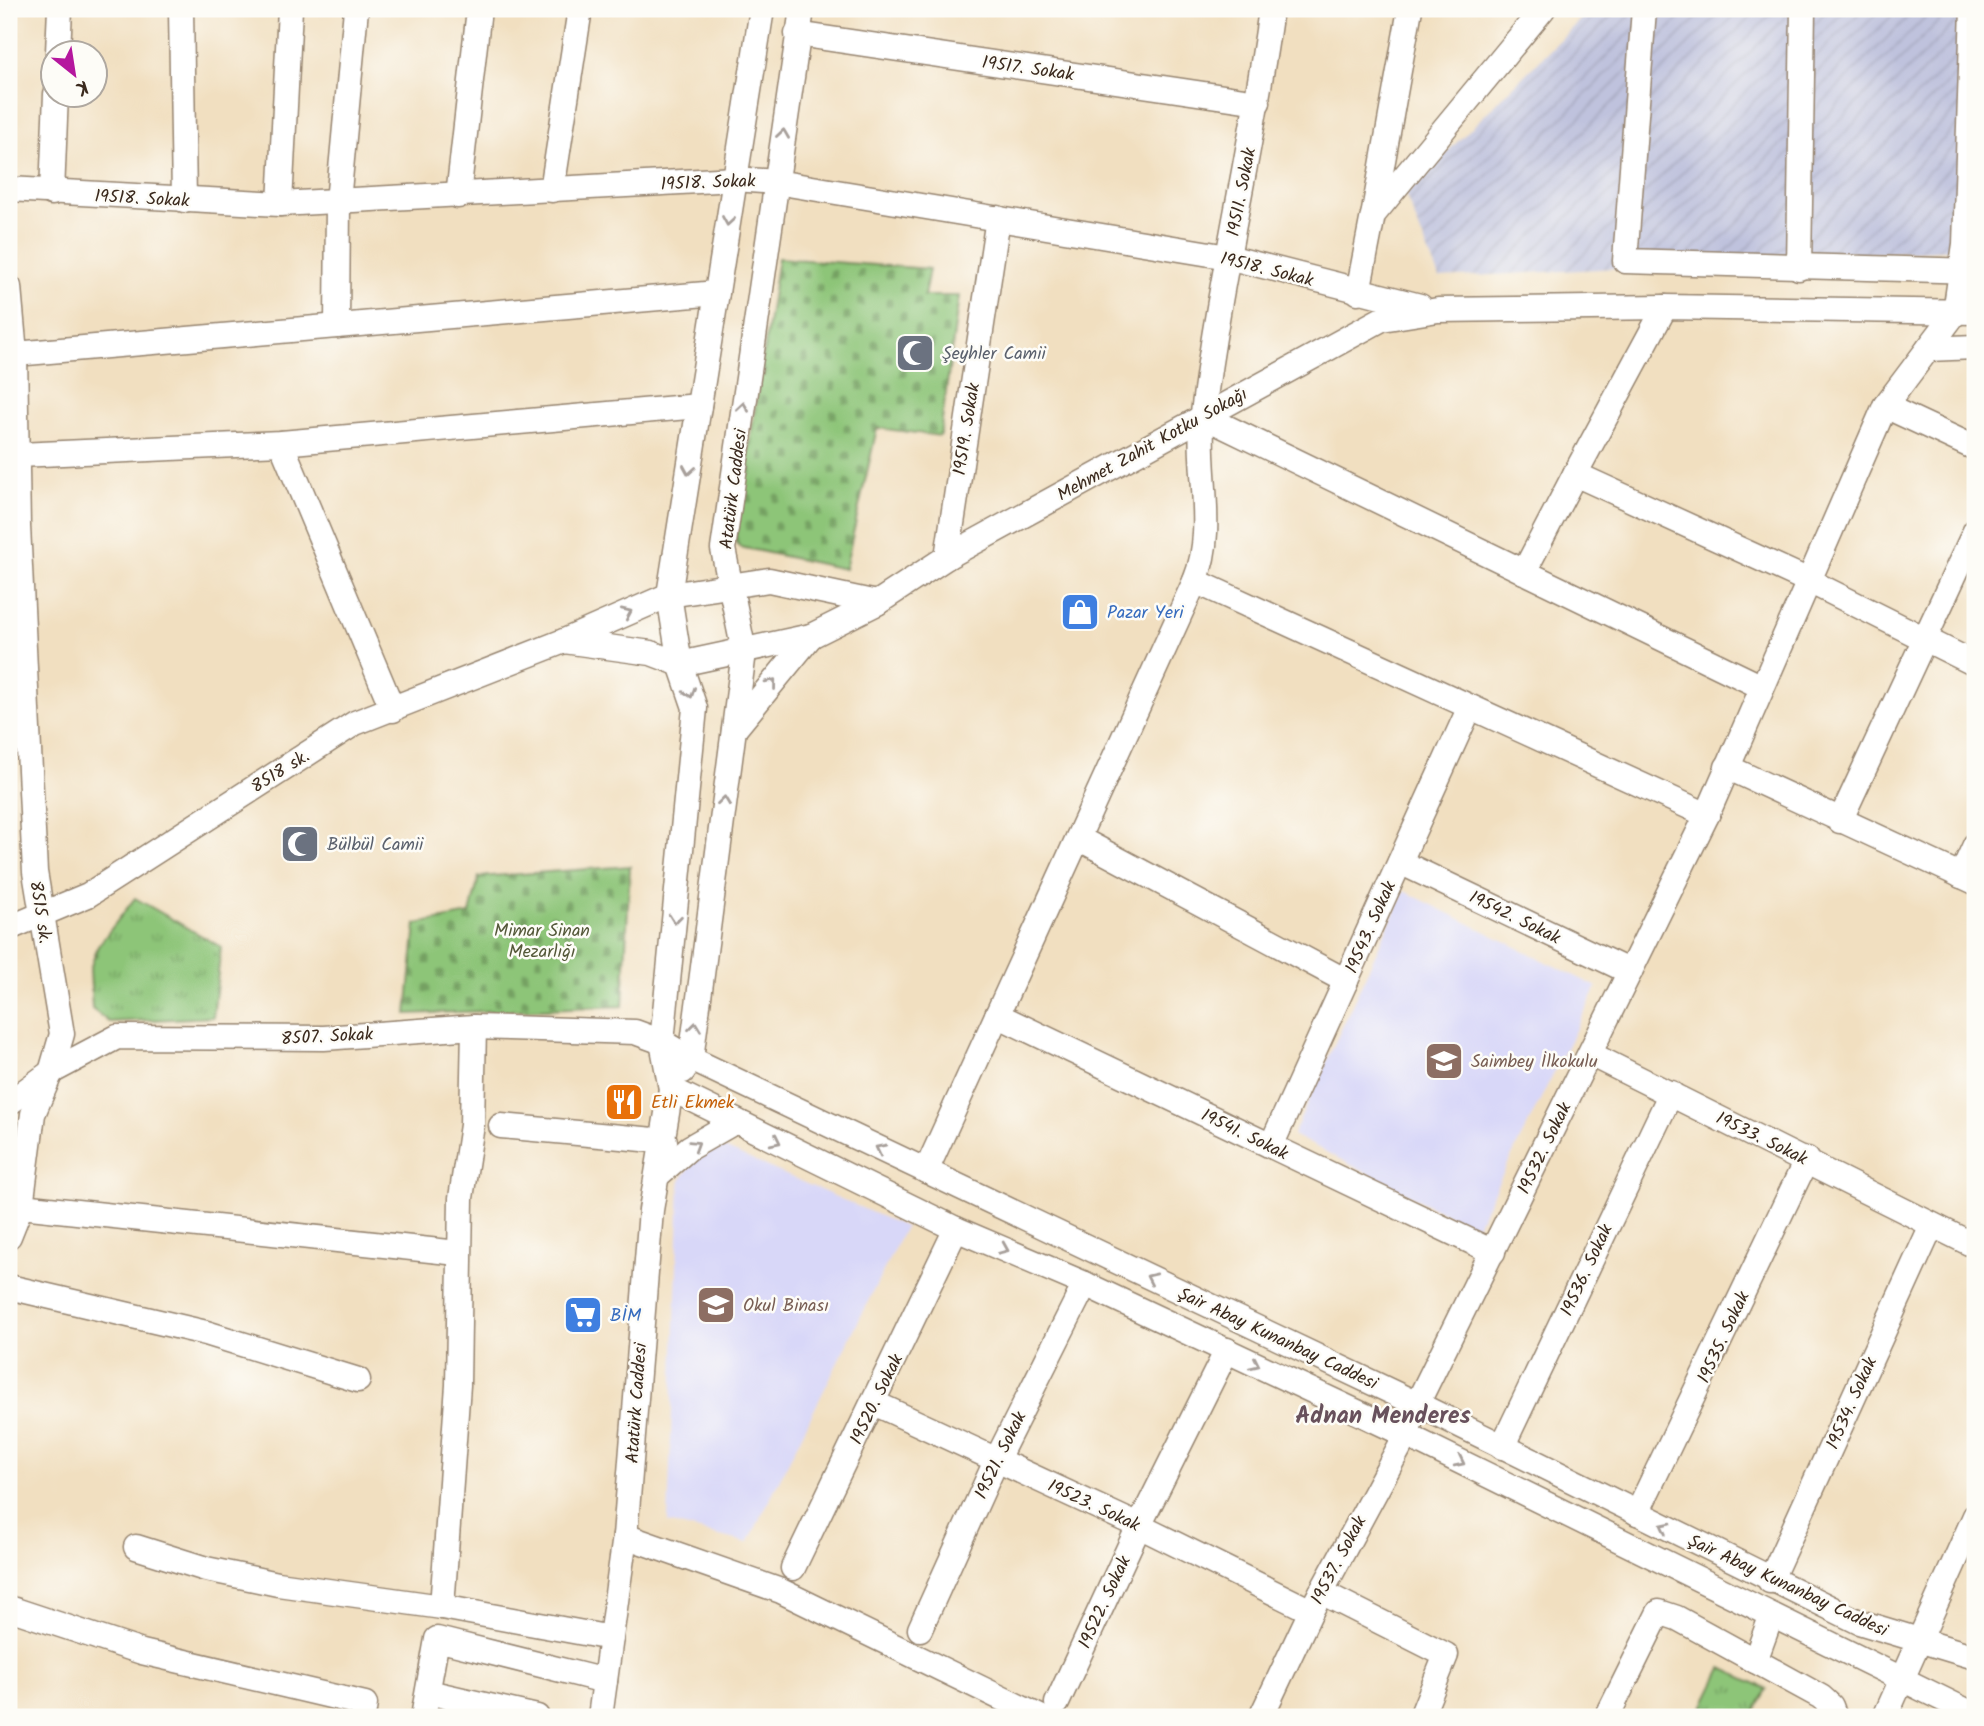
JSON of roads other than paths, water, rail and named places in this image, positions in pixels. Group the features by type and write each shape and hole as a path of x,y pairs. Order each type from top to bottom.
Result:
{"street":[{"path":"59,38 60,9"},
{"path":"181,9 184,200"},
{"path":"280,204 290,9"},
{"path":"337,326 338,202 356,9"},
{"path":"458,196 479,9"},
{"path":"552,190 580,9"},
{"name":"Atatürk Caddesi","path":"600,1717 625,1536 651,1210 665,1141 671,1089 662,1042 695,708 680,664 669,595 762,9"},
{"name":"Atatürk Caddesi","path":"671,1089 691,1059 744,652 723,549 802,9"},
{"name":"19511. Sokak","path":"926,1171 1195,581 1205,546 1203,416 1228,257 1258,102 1271,9"},
{"path":"1371,303 1373,215 1410,9"},
{"path":"1373,215 1543,9"},
{"path":"1644,9 1625,261 1968,272"},
{"path":"1799,268 1803,9"},
{"path":"1965,313 1973,9"},
{"name":"19517. Sokak","path":"797,34 1258,102"},
{"path":"52,192 55,108"},
{"name":"19518. Sokak","path":"9,189 280,204 458,196 735,178 776,182 1228,257 1371,303"},
{"name":"19519. Sokak","path":"947,557 998,218"},
{"name":"8515 sk.","path":"9,287 19,455 13,528 18,660 35,872 62,1034 51,1072 33,1114 21,1206 9,1236"},
{"path":"13,371 337,326 717,293"},
{"name":"Mehmet Zahit Kotku Sokağı","path":"811,636 877,603 947,557 1203,416 1371,303 1438,310 1665,307 1965,313"},
{"path":"1524,572 1665,307"},
{"name":"19532. Sokak","path":"1417,1404 1707,815 1885,406 1928,349 1965,313"},
{"path":"1928,349 1975,347"},
{"path":"19,455 281,443 699,405"},
{"path":"1885,406 1975,448"},
{"path":"1203,416 1762,687"},
{"path":"281,443 393,710"},
{"path":"1575,474 1809,581 1975,664"},
{"path":"1840,821 1975,531"},
{"name":"8518 sk.","path":"9,928 41,912 88,895 355,723 564,641 669,595 769,580 877,603"},
{"path":"1195,581 1707,815"},
{"path":"564,641 650,653 680,664 811,636"},
{"path":"734,730 811,636"},
{"name":"19543. Sokak","path":"1271,1146 1470,707"},
{"path":"1727,767 1968,879 1975,845"},
{"path":"1078,838 1346,981"},
{"name":"19542. Sokak","path":"1400,862 1630,972"},
{"name":"19541. Sokak","path":"997,1015 1493,1252"},
{"path":"442,1607 458,1385 458,1253 461,1198 472,1125 474,1027"},
{"name":"8507. Sokak","path":"9,1103 51,1072 117,1037 324,1038 474,1027 635,1032 662,1042"},
{"name":"Şair Abay Kunanbay Caddesi","path":"662,1042 691,1059 1417,1404 1770,1581 1859,1622 1975,1657"},
{"name":"19533. Sokak","path":"1590,1054 1807,1159 1975,1246"},
{"name":"Şair Abay Kunanbay Caddesi","path":"671,1089 956,1229 1085,1284 1406,1435 1771,1617 1975,1715"},
{"name":"19536. Sokak","path":"1502,1447 1671,1093"},
{"path":"658,1175 689,1148 736,1121"},
{"path":"500,1126 665,1141"},
{"name":"19535. Sokak","path":"1637,1513 1807,1159"},
{"path":"21,1206 458,1253"},
{"name":"19534. Sokak","path":"1770,1581 1932,1225"},
{"name":"19520. Sokak","path":"793,1568 956,1229"},
{"name":"19521. Sokak","path":"920,1629 996,1461 1085,1284"},
{"path":"9,1287 206,1333 358,1380"},
{"name":"19522. Sokak","path":"1048,1710 1227,1350"},
{"name":"19523. Sokak","path":"874,1404 1139,1526 1446,1655 1421,1717"},
{"name":"19537. Sokak","path":"1261,1717 1316,1601 1406,1435 1417,1404"},
{"path":"1885,1717 1922,1641 1975,1516"},
{"path":"625,1536 781,1591 1048,1710"},
{"path":"136,1547 206,1569 278,1584 442,1607 611,1638"},
{"path":"9,1608 142,1653 365,1704 363,1717"},
{"path":"1607,1717 1658,1612 1677,1618 1821,1697 1831,1706 1835,1717"},
{"path":"1755,1661 1771,1617"},
{"path":"423,1717 437,1639 605,1681"},
{"path":"428,1692 537,1717"}],"place":[{"name":"Şeyhler Camii","path":"915,353"},
{"name":"Pazar Yeri","path":"1080,612"},
{"name":"Bülbül Camii","path":"300,844"},
{"name":"Saimbey İlkokulu","path":"1444,1061"},
{"name":"Etli Ekmek","path":"624,1102"},
{"name":"Okul Binası","path":"716,1305"},
{"name":"BİM","path":"583,1315"}],"district":[{"name":"Adnan Menderes","path":"1383,1415"}],"park label":[{"name":"Mimar Sinan Mezarlığı","path":"542,940"}]}
